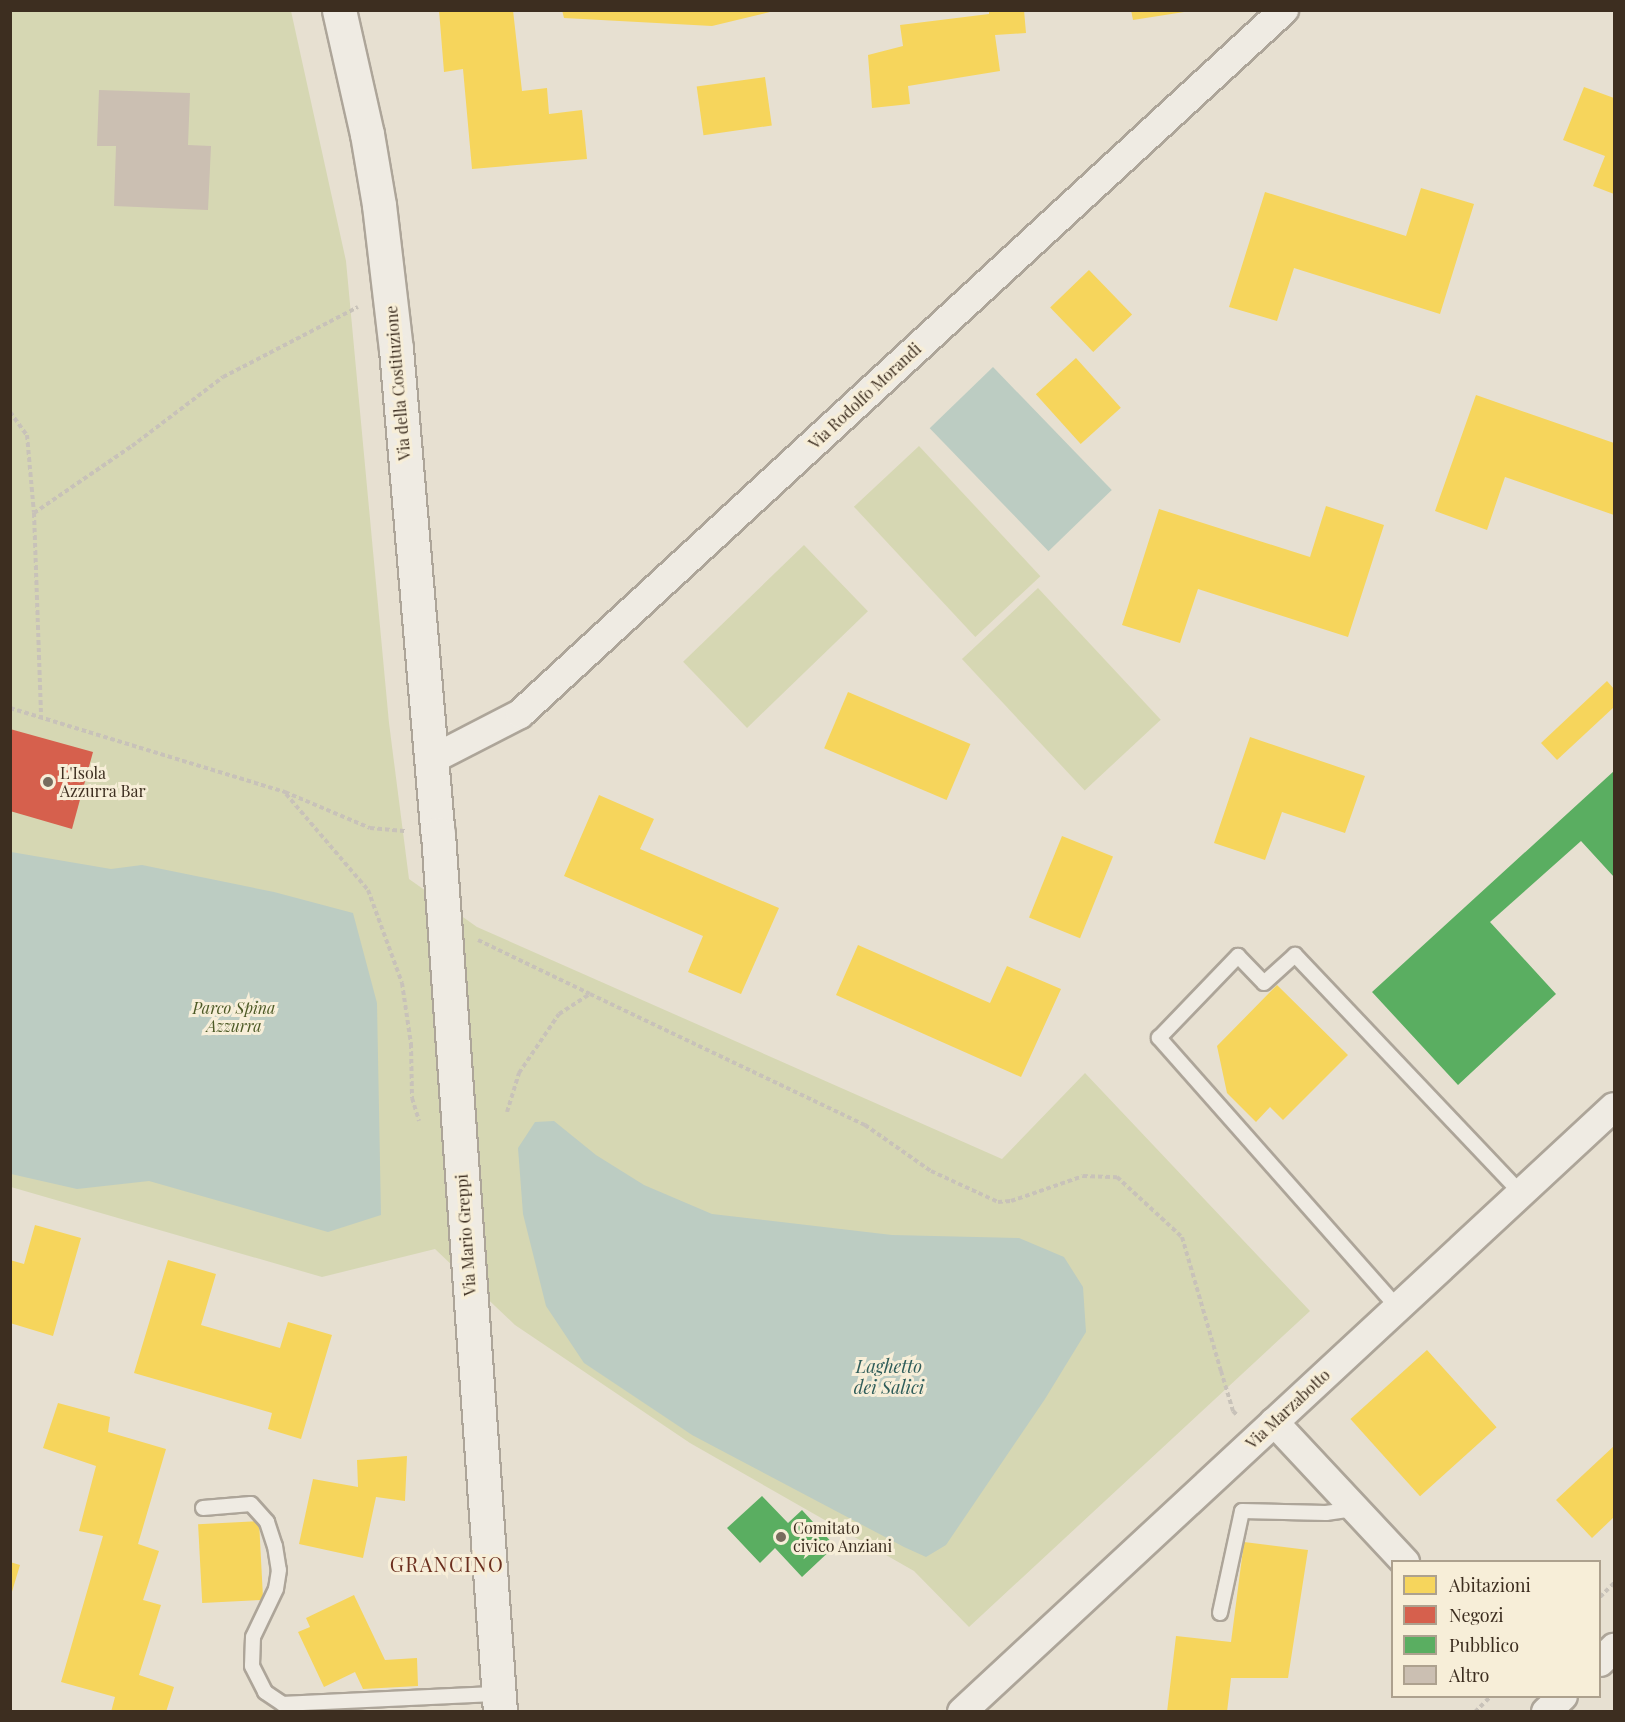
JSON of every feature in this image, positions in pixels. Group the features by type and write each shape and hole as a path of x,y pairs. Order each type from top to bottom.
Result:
{"main road":[{"name":"Via della Costituzione","path":"339,10 367,134 390,297 431,760"},
{"name":"Via Mario Greppi","path":"431,760 499,1703"}],"street":[{"name":"Via Rodolfo Morandi","path":"431,760 520,714 1284,10"},
{"name":"Via Marzabotto","path":"962,1712 1614,1107"},
{"path":"1267,1429 1356,1509 1403,1560"},
{"path":"1601,1660 1614,1648"},
{"path":"1534,1698 1546,1712 1561,1698"}],"lane":[{"path":"1398,1308 1159,1038 1238,956 1264,983 1295,955 1521,1193"},
{"path":"203,1508 251,1504 267,1522 275,1546 279,1569 276,1589 253,1637 252,1666 265,1692 283,1704 499,1703"},
{"path":"1220,1613 1242,1511 1326,1513 1356,1509"}],"path":[{"path":"34,513 132,446 224,377 349,310 390,297"},
{"path":"10,412 27,435 34,513 40,716"},
{"path":"10,708 285,792 370,828 438,834"},
{"path":"285,792 368,890 402,983 411,1044 412,1098 419,1121"},
{"path":"478,934 478,941 865,1125 931,1171 998,1202 1011,1201 1083,1176 1117,1177 1182,1237 1233,1411 1267,1429"},
{"path":"507,1112 519,1073 559,1014 590,994"},
{"path":"1601,1595 1614,1583"},
{"path":"1475,1712 1489,1698"}],"green space":[{"name":"Parco Spina Azzurra","path":"11,11 291,11 346,261 389,723 409,879 477,927 1002,1159 1085,1073 1310,1311 969,1627 914,1571 690,1443 515,1325 435,1249 322,1277 11,1187"},
{"path":"919,446 1040,576 975,637 854,507"},
{"path":"804,545 868,611 747,728 683,662"},
{"path":"1038,588 1161,720 1085,791 962,659"}],"water":[{"path":"993,367 1112,490 1048,551 930,428"},
{"path":"11,852 111,869 142,865 274,892 353,913 377,1003 381,1215 328,1232 149,1181 77,1189 11,1174"},
{"name":"Laghetto dei Salici","path":"554,1121 596,1155 644,1185 712,1214 892,1235 1019,1238 1064,1257 1083,1287 1086,1332 1045,1399 946,1545 926,1557 904,1547 692,1435 584,1363 546,1306 523,1214 518,1148 535,1122"}],"building: Abitazioni":[{"path":"439,10 513,10 522,91 547,88 549,114 582,110 587,159 472,169 463,69 444,72"},
{"path":"562,10 774,11 712,26 564,18"},
{"path":"989,10 1024,10 1026,33 995,35 1000,71 908,86 910,104 872,108 868,55 903,46 900,25 989,14"},
{"path":"1131,10 1184,10 1184,12 1133,20"},
{"path":"765,77 772,126 703,135 697,87"},
{"path":"1584,87 1614,98 1614,194 1593,186 1605,156 1563,140"},
{"path":"1421,188 1474,204 1440,314 1294,268 1277,321 1229,307 1265,192 1406,236"},
{"path":"1089,270 1132,315 1093,352 1050,308"},
{"path":"1076,358 1121,408 1081,444 1036,394"},
{"path":"1476,395 1614,443 1614,515 1505,477 1487,530 1435,511"},
{"path":"1326,506 1384,525 1348,637 1198,589 1180,643 1122,625 1159,509 1310,557"},
{"path":"1607,681 1614,689 1614,707 1557,760 1541,743"},
{"path":"848,692 970,744 947,800 824,748"},
{"path":"1250,737 1365,776 1345,833 1282,812 1265,860 1214,843"},
{"path":"599,795 654,819 640,849 779,908 741,994 688,972 703,936 564,876"},
{"path":"1062,836 1113,857 1080,938 1029,918"},
{"path":"858,945 990,1003 1007,966 1061,989 1021,1077 836,995"},
{"path":"1277,985 1348,1055 1283,1120 1270,1107 1256,1122 1227,1093 1217,1046"},
{"path":"35,1225 81,1238 53,1336 10,1323 10,1260 24,1264"},
{"path":"168,1260 216,1274 201,1325 280,1348 288,1322 332,1335 301,1439 268,1429 272,1413 134,1373"},
{"path":"1427,1350 1497,1427 1420,1496 1350,1419"},
{"path":"58,1403 110,1417 108,1432 166,1449 138,1544 159,1551 143,1600 161,1605 139,1675 174,1687 166,1712 111,1712 115,1697 61,1682 103,1536 79,1531 96,1466 43,1448"},
{"path":"1614,1446 1614,1517 1592,1538 1556,1500"},
{"path":"407,1456 405,1501 376,1497 363,1558 299,1544 313,1479 358,1487 357,1460"},
{"path":"259,1521 263,1600 202,1603 198,1524"},
{"path":"1244,1542 1308,1550 1288,1678 1231,1678 1227,1712 1167,1712 1176,1636 1231,1642"},
{"path":"10,1562 20,1565 11,1595 10,1595"},
{"path":"354,1595 385,1660 417,1658 418,1686 363,1689 355,1672 324,1687 298,1632 310,1627 306,1618"}],"building: Negozi":[{"name":"L'Isola Azzurra Bar","path":"10,729 93,752 72,829 10,811"}],"building: Pubblico":[{"path":"1614,771 1614,877 1581,841 1490,922 1556,994 1458,1085 1372,992"},
{"name":"Comitato civico Anziani","path":"762,1496 788,1523 802,1510 835,1546 802,1577 775,1548 760,1563 727,1528"}],"building: Altro":[{"path":"99,90 190,93 188,145 211,146 208,210 114,206 116,146 97,146"}],"place":[{"name":"L'Isola Azzurra Bar","path":"48,782"},
{"name":"Comitato civico Anziani","path":"781,1537"}],"district":[{"name":"GRANCINO","path":"447,1563"}]}
